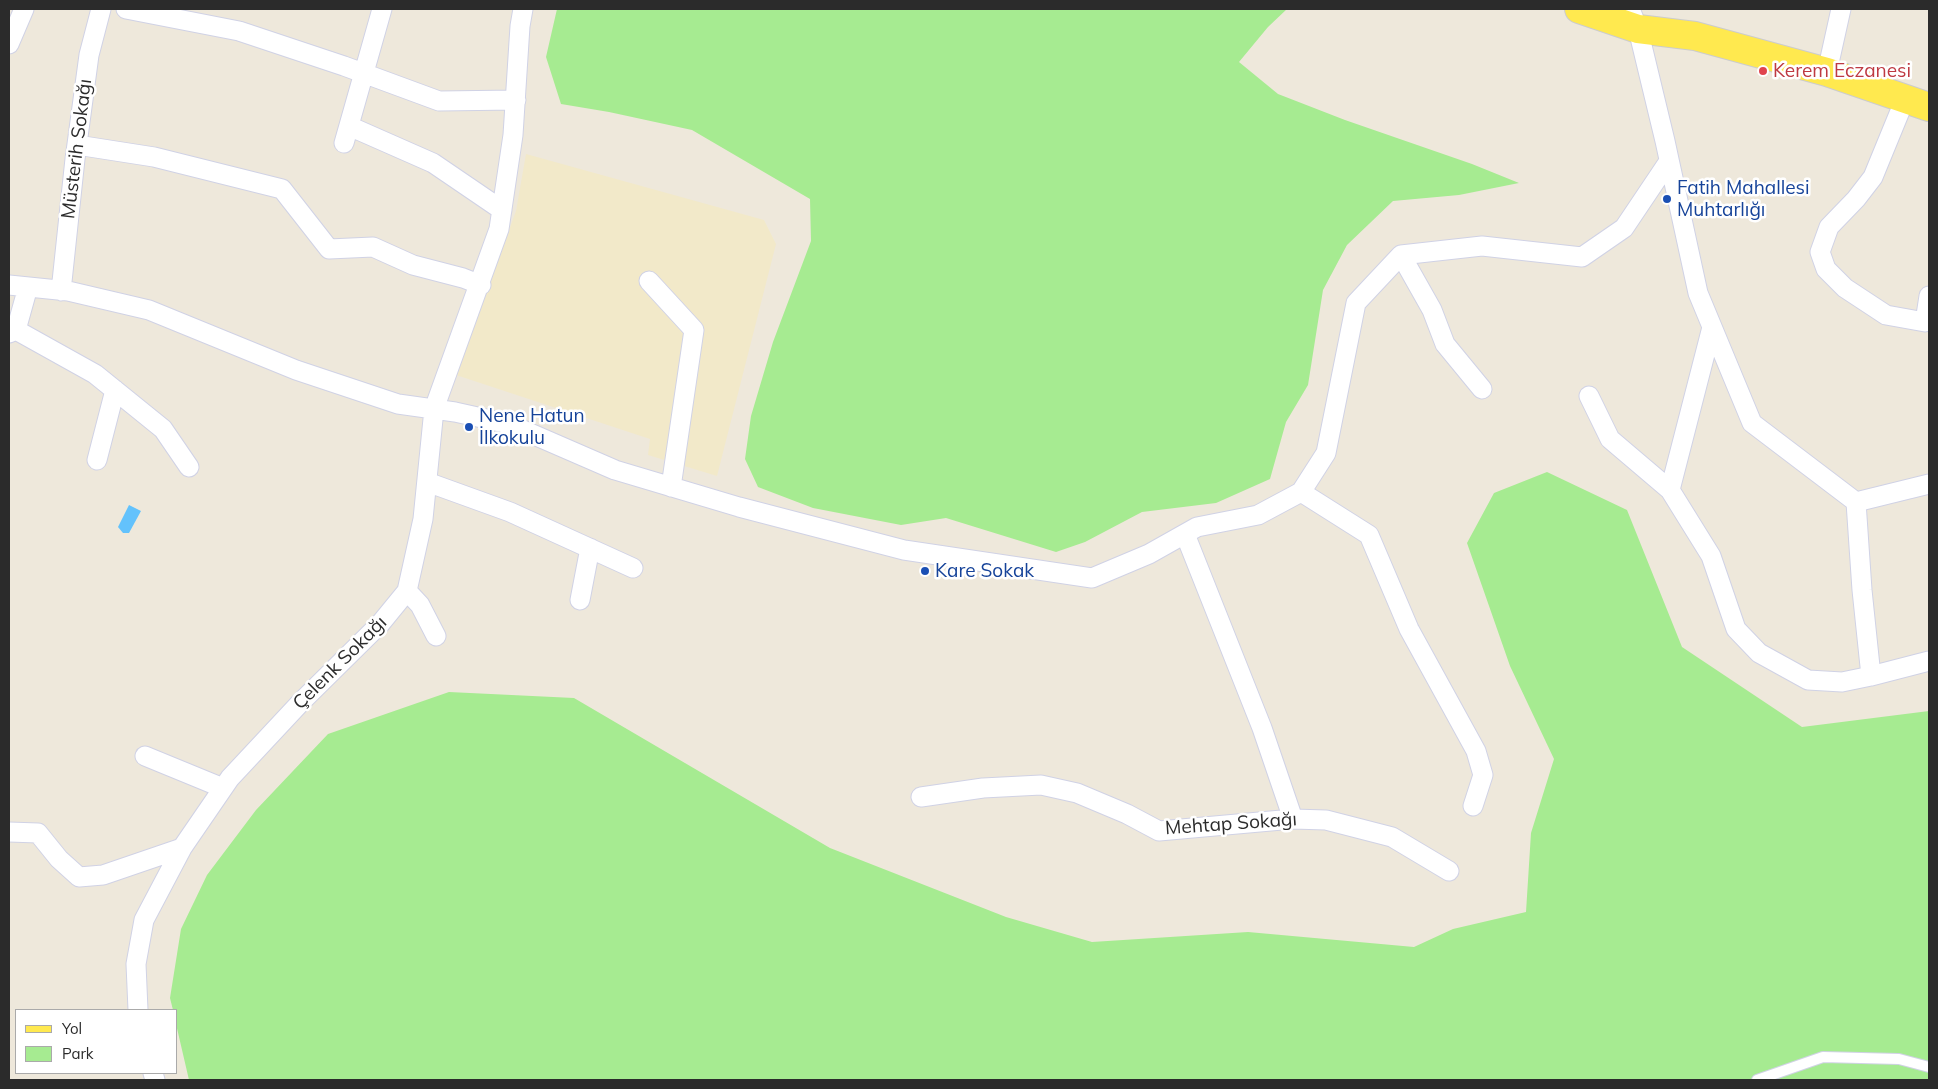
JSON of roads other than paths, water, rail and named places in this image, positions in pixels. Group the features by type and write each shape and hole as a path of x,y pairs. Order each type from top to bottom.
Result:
{"main road":[{"path":"1579,9 1634,19 1827,72 1917,103"}],"street":[{"path":"9,44 24,9"},
{"name":"Müsterih Sokağı","path":"61,291 76,145 89,55 101,9"},
{"path":"126,9 239,31 440,101 516,100"},
{"path":"382,9 346,135 432,163 502,210"},
{"name":"Çelenk Sokağı","path":"138,1009 136,964 144,920 182,848 230,778 301,702 380,624 407,591 423,519 434,409 500,229 513,135 523,9"},
{"path":"1827,72 1841,9"},
{"path":"1634,19 1669,161 1698,293 1752,424 1856,502 1862,590 1871,676"},
{"path":"1917,103 1873,178 1829,227 1820,252 1826,269 1844,288 1886,315 1926,322 1929,296"},
{"path":"76,145 154,157 282,189 330,249 373,247 413,265 481,285"},
{"path":"9,285 61,291 149,310 296,370 398,404 509,424 614,470 739,507 904,550 1092,578 1149,554 1197,527 1258,515 1301,492 1326,454 1356,303 1402,255 1482,246 1582,257 1624,228 1669,161"},
{"path":"1402,255 1432,310 1445,344 1482,389"},
{"path":"649,281 694,330 671,487"},
{"path":"28,287 13,331 95,374 163,429 189,467"},
{"path":"1670,490 1712,327"},
{"path":"97,460 115,390"},
{"path":"1589,396 1610,439 1670,490 1711,556 1736,629 1759,653 1808,680 1842,682 1929,661"},
{"path":"427,482 510,512 634,568"},
{"path":"1856,502 1929,484"},
{"path":"1301,492 1356,525 1369,535 1409,629 1476,751 1483,775 1473,806"},
{"path":"1185,534 1262,728 1293,819"},
{"path":"580,600 590,548"},
{"path":"407,591 420,605 436,636"},
{"path":"145,756 223,788"},
{"name":"Mehtap Sokağı","path":"921,797 983,788 1041,785 1077,793 1127,814 1159,831 1293,819 1326,820 1392,837 1449,871"},
{"path":"9,832 38,833 59,859 79,877 103,875 182,848"}],"lane":[{"path":"1757,1080 1823,1057 1898,1059 1929,1067"}],"water":[{"path":"129,505 141,511 129,533 123,533 118,527"}],"place":[{"name":"Kerem Eczanesi","path":"1763,71"},
{"name":"Fatih Mahallesi Muhtarlığı","path":"1667,199"},
{"name":"Nene Hatun İlkokulu","path":"469,427"},
{"name":"Kare Sokak","path":"925,571"}]}
